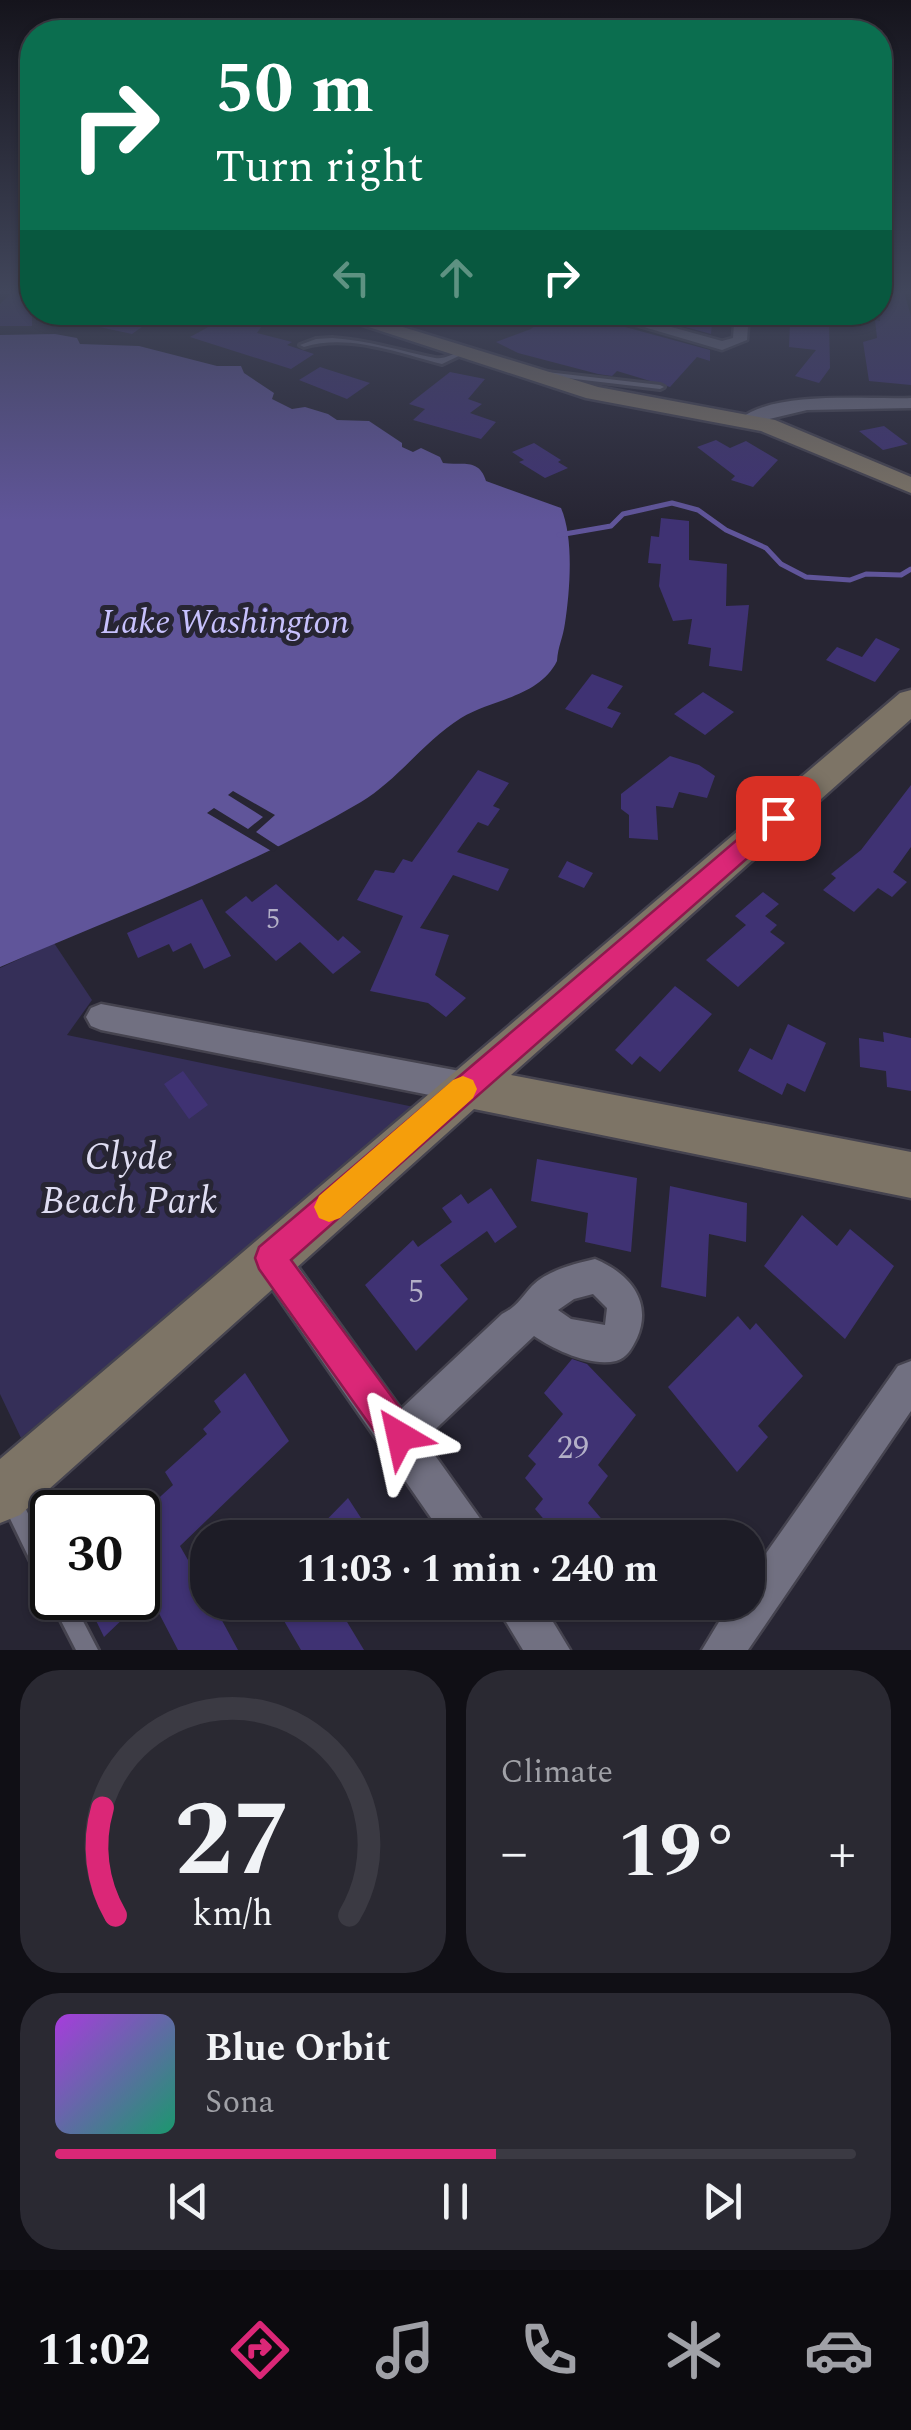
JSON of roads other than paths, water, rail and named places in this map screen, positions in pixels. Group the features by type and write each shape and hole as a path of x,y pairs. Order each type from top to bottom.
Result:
{"main road":[{"path":"506,367 635,402 748,419 911,486"},
{"path":"4,1491 911,701"},
{"path":"465,1087 911,1175"}],"street":[{"path":"748,419 763,412 798,408 911,403"},
{"path":"100,1018 465,1087"},
{"path":"270,1258 458,1520"},
{"path":"400,1436 515,1327 535,1316"},
{"path":"723,1650 911,1380"},
{"path":"528,1620 548,1650"}],"lane":[{"path":"528,374 582,376 660,387"},
{"path":"4,1491 30,1542"},
{"path":"71,1620 87,1650"}],"water":[{"name":"Lake Washington","path":"0,367 241,367 244,373 274,393 272,399 292,409 305,407 337,420 369,421 413,452 421,448 440,457 443,463 469,464 479,468 486,481 561,508 570,564 564,628 557,661 539,682 461,718 361,802 318,826 229,870 0,967"}],"waterway":[{"path":"559,535 611,526 623,514 672,503 698,510 726,530 766,548 781,564 806,577 850,580 866,574 901,575 911,569"}],"park label":[{"name":"Clyde Beach Park","path":"129,1180"}]}
